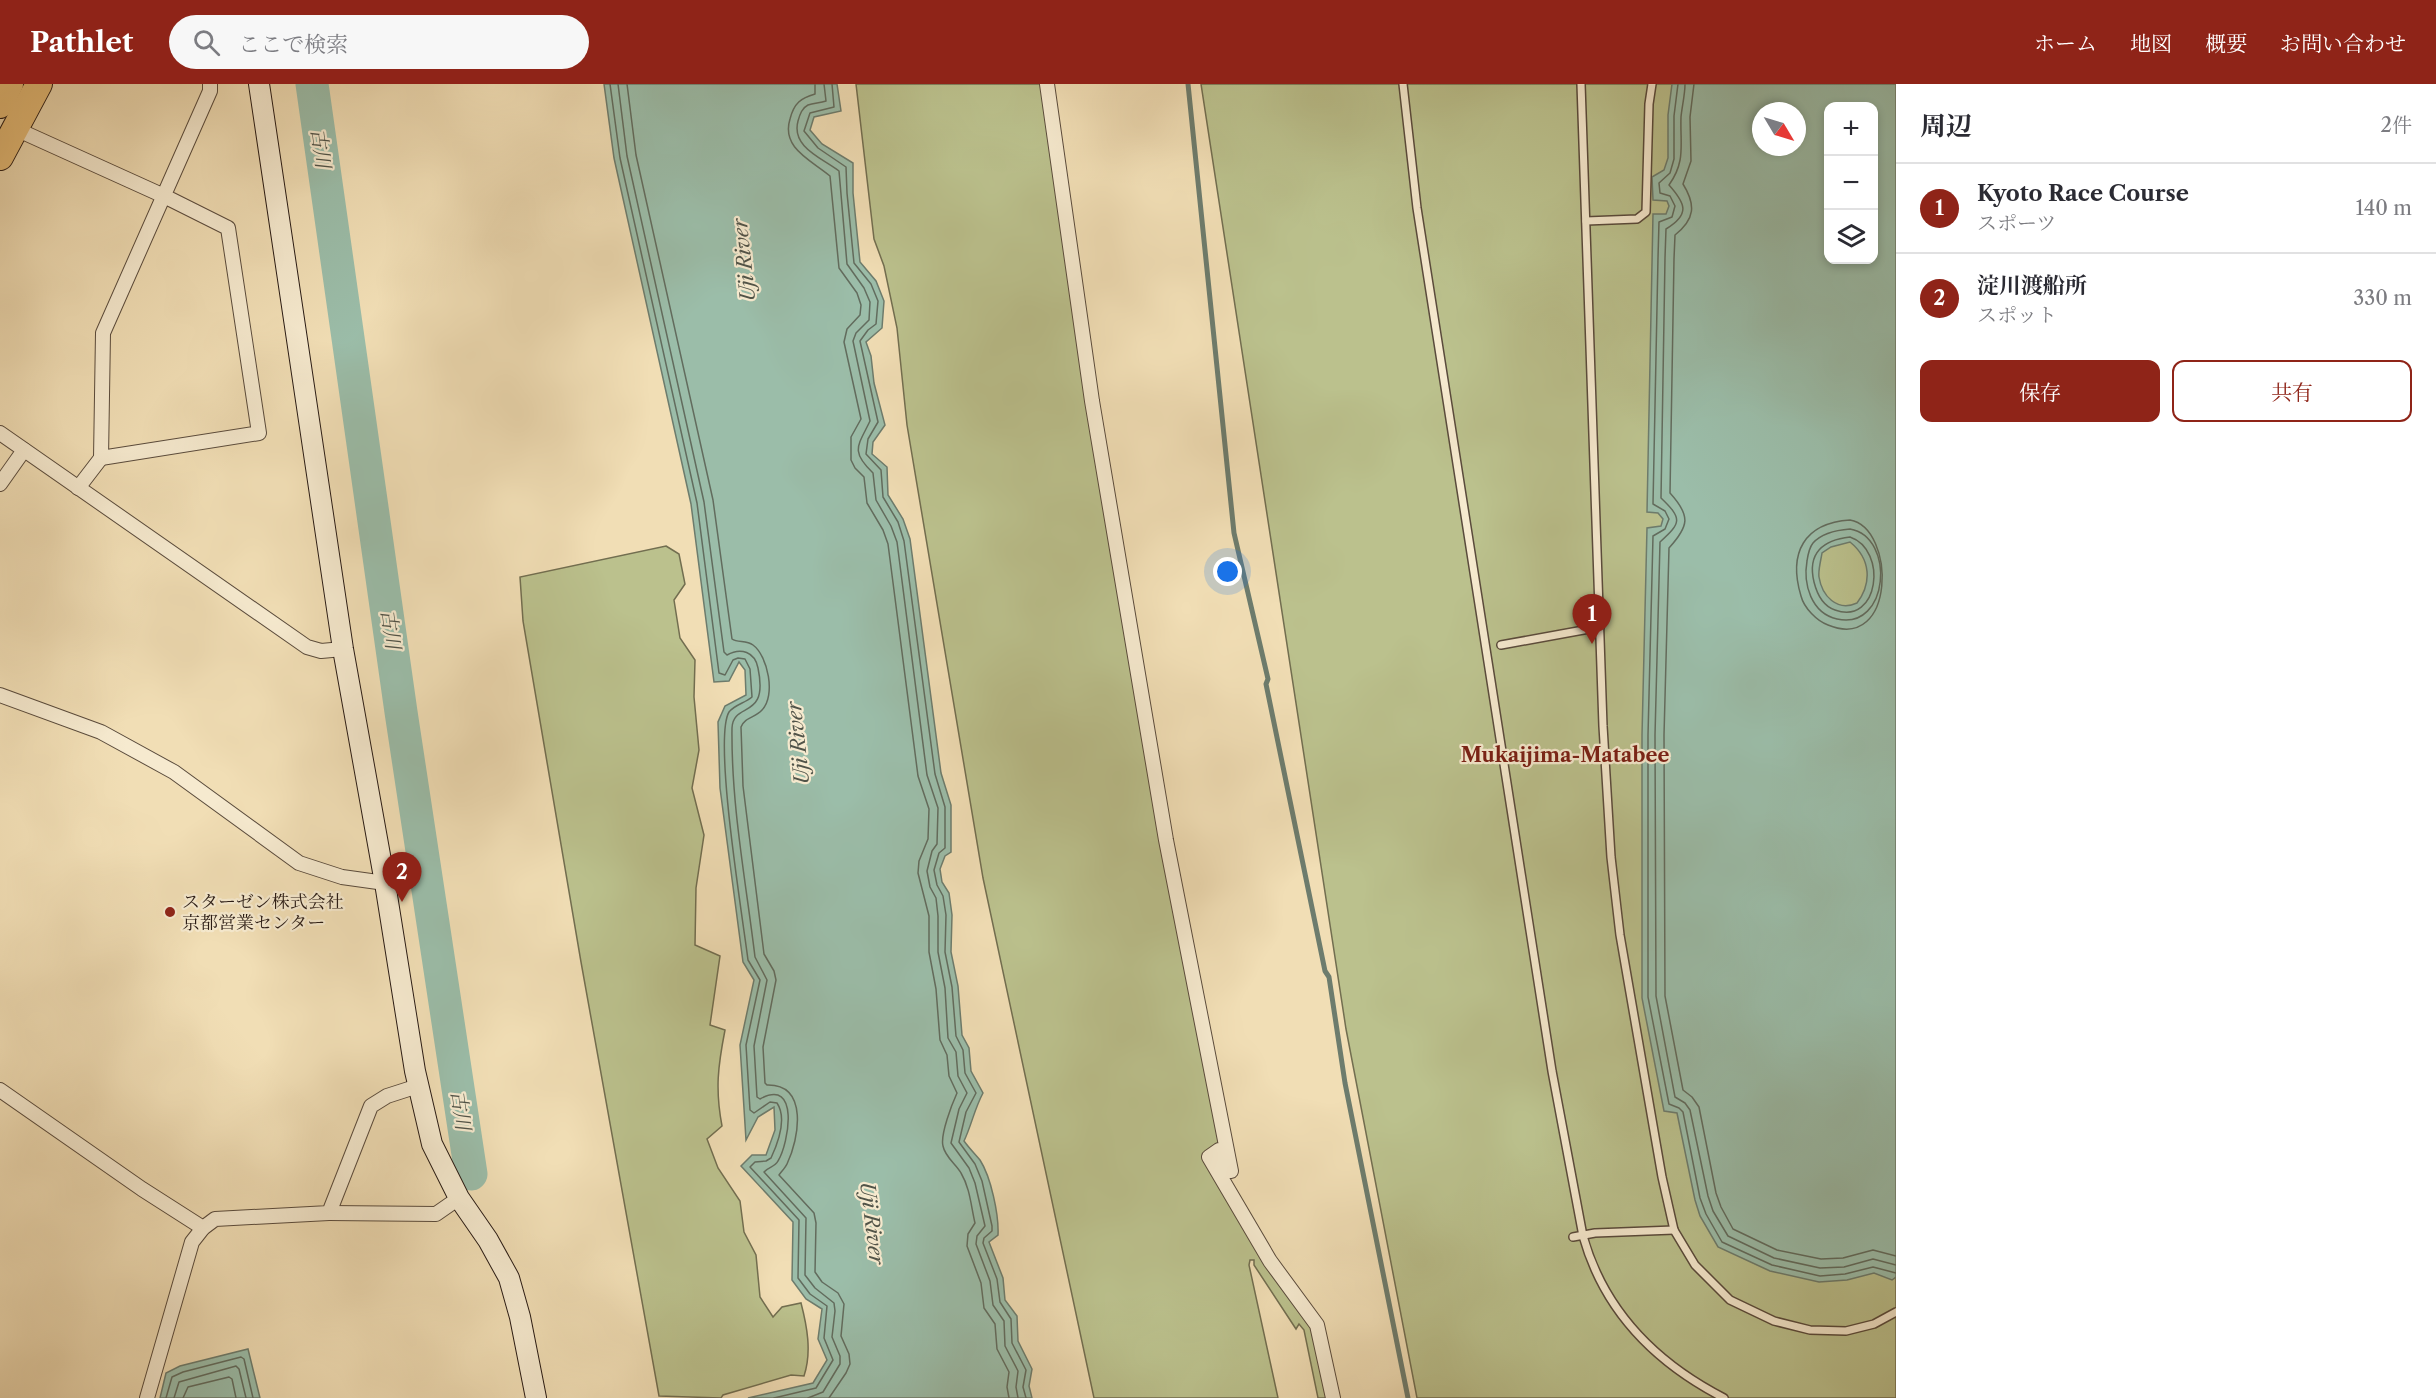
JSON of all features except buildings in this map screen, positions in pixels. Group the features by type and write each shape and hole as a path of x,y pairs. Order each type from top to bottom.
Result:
{"highway":[{"path":"0,105 10,84"},
{"path":"0,157 39,84"}],"street":[{"path":"78,488 101,458 103,333 210,92 210,84"},
{"path":"259,84 343,649 385,883 418,1086 432,1144 459,1198 488,1240 509,1278 520,1317 536,1398"},
{"path":"1047,84 1094,413 1166,840 1231,1171 1219,1150 1209,1157 1270,1261 1317,1325 1333,1398"},
{"path":"16,129 164,196 228,228 260,433 101,458"},
{"path":"0,433 307,647 321,651 343,649"},
{"path":"0,483 24,450"},
{"path":"0,695 101,732 174,772 299,864 342,877 385,883"},
{"path":"329,1214 371,1106 387,1096 418,1086"},
{"path":"0,1090 203,1228"},
{"path":"147,1398 192,1242 203,1228 215,1219 329,1214 436,1215 459,1198"}],"lane":[{"path":"1402,84 1417,208 1552,1071 1582,1236 1588,1256 1606,1294 1635,1332 1666,1361 1700,1385 1724,1398"},
{"path":"1581,84 1600,627 1611,857 1620,935 1662,1177 1674,1230 1695,1265 1730,1300 1774,1321 1810,1330 1846,1331 1874,1324 1896,1312"},
{"path":"1586,221 1637,219 1646,212 1649,104 1652,84"},
{"path":"1501,645 1600,627"},
{"path":"1573,1237 1674,1230"}],"shaded area":[{"path":"856,84 1047,84 1092,401 1231,1171 1209,1158 1317,1325 1333,1398 1318,1398 1304,1330 1299,1324 1296,1329 1254,1265 1254,1260 1250,1260 1249,1265 1278,1398 1094,1398 983,878 907,425 897,328 884,266 874,239"},
{"path":"1201,84 1896,84 1896,1398 1417,1398 1346,1029"},
{"path":"666,546 679,554 685,584 674,600 680,638 695,660 694,697 699,750 692,788 704,835 696,888 695,945 720,956 710,1025 725,1030 718,1078 722,1126 707,1139 718,1168 740,1201 744,1232 756,1255 760,1297 773,1317 782,1307 801,1303 808,1339 808,1358 804,1376 791,1375 723,1395 721,1398 659,1396 581,962 523,621 520,577"}],"water":[{"name":"Uji River","path":"604,84 837,84 841,111 814,117 810,130 822,144 853,163 853,193 860,262 876,281 884,301 882,328 866,342 885,425 873,442 872,454 887,467 888,495 903,519 910,539 941,773 951,805 951,852 945,856 940,869 942,882 949,893 952,915 951,952 958,986 962,1035 969,1048 971,1071 983,1093 964,1141 984,1167 994,1196 998,1235 989,1242 1003,1278 1005,1300 1017,1316 1018,1341 1032,1369 1029,1386 1032,1398 748,1398 813,1383 827,1360 818,1339 822,1309 806,1299 792,1280 793,1222 741,1166 752,1155 766,1155 775,1130 774,1107 758,1117 746,1140 740,1045 754,980 743,962 720,788 718,722 725,706 746,695 745,670 739,662 729,681 714,682 691,504 614,158"},
{"path":"1672,84 1896,84 1896,1277 1892,1280 1874,1273 1847,1280 1819,1282 1770,1271 1718,1247 1700,1216 1695,1200 1677,1113 1664,1111 1642,998 1642,735 1647,528 1661,526 1663,519 1658,513 1647,512 1653,214 1666,214 1669,206 1667,201 1653,200 1652,177 1664,170 1668,158 1668,115","holes":["1850,542 1862,556 1867,579 1857,603 1843,605 1837,604 1827,596 1821,584 1819,571 1822,553 1831,547"]},
{"path":"248,1349 260,1398 160,1398 166,1373 180,1366"}],"waterway":[{"name":"古川","path":"312,84 401,712 471,1174"},
{"path":"1188,84 1234,533 1268,679 1266,684 1325,971 1329,977 1345,1083 1408,1398"}],"place":[{"name":"Kyoto Race Course","path":"1592,644"},
{"name":"淀川渡船所","path":"402,902"},
{"name":"スターゼン株式会社 京都営業センター","path":"170,912"}],"district":[{"name":"Mukaijima-Matabee","path":"1565,755"}]}
